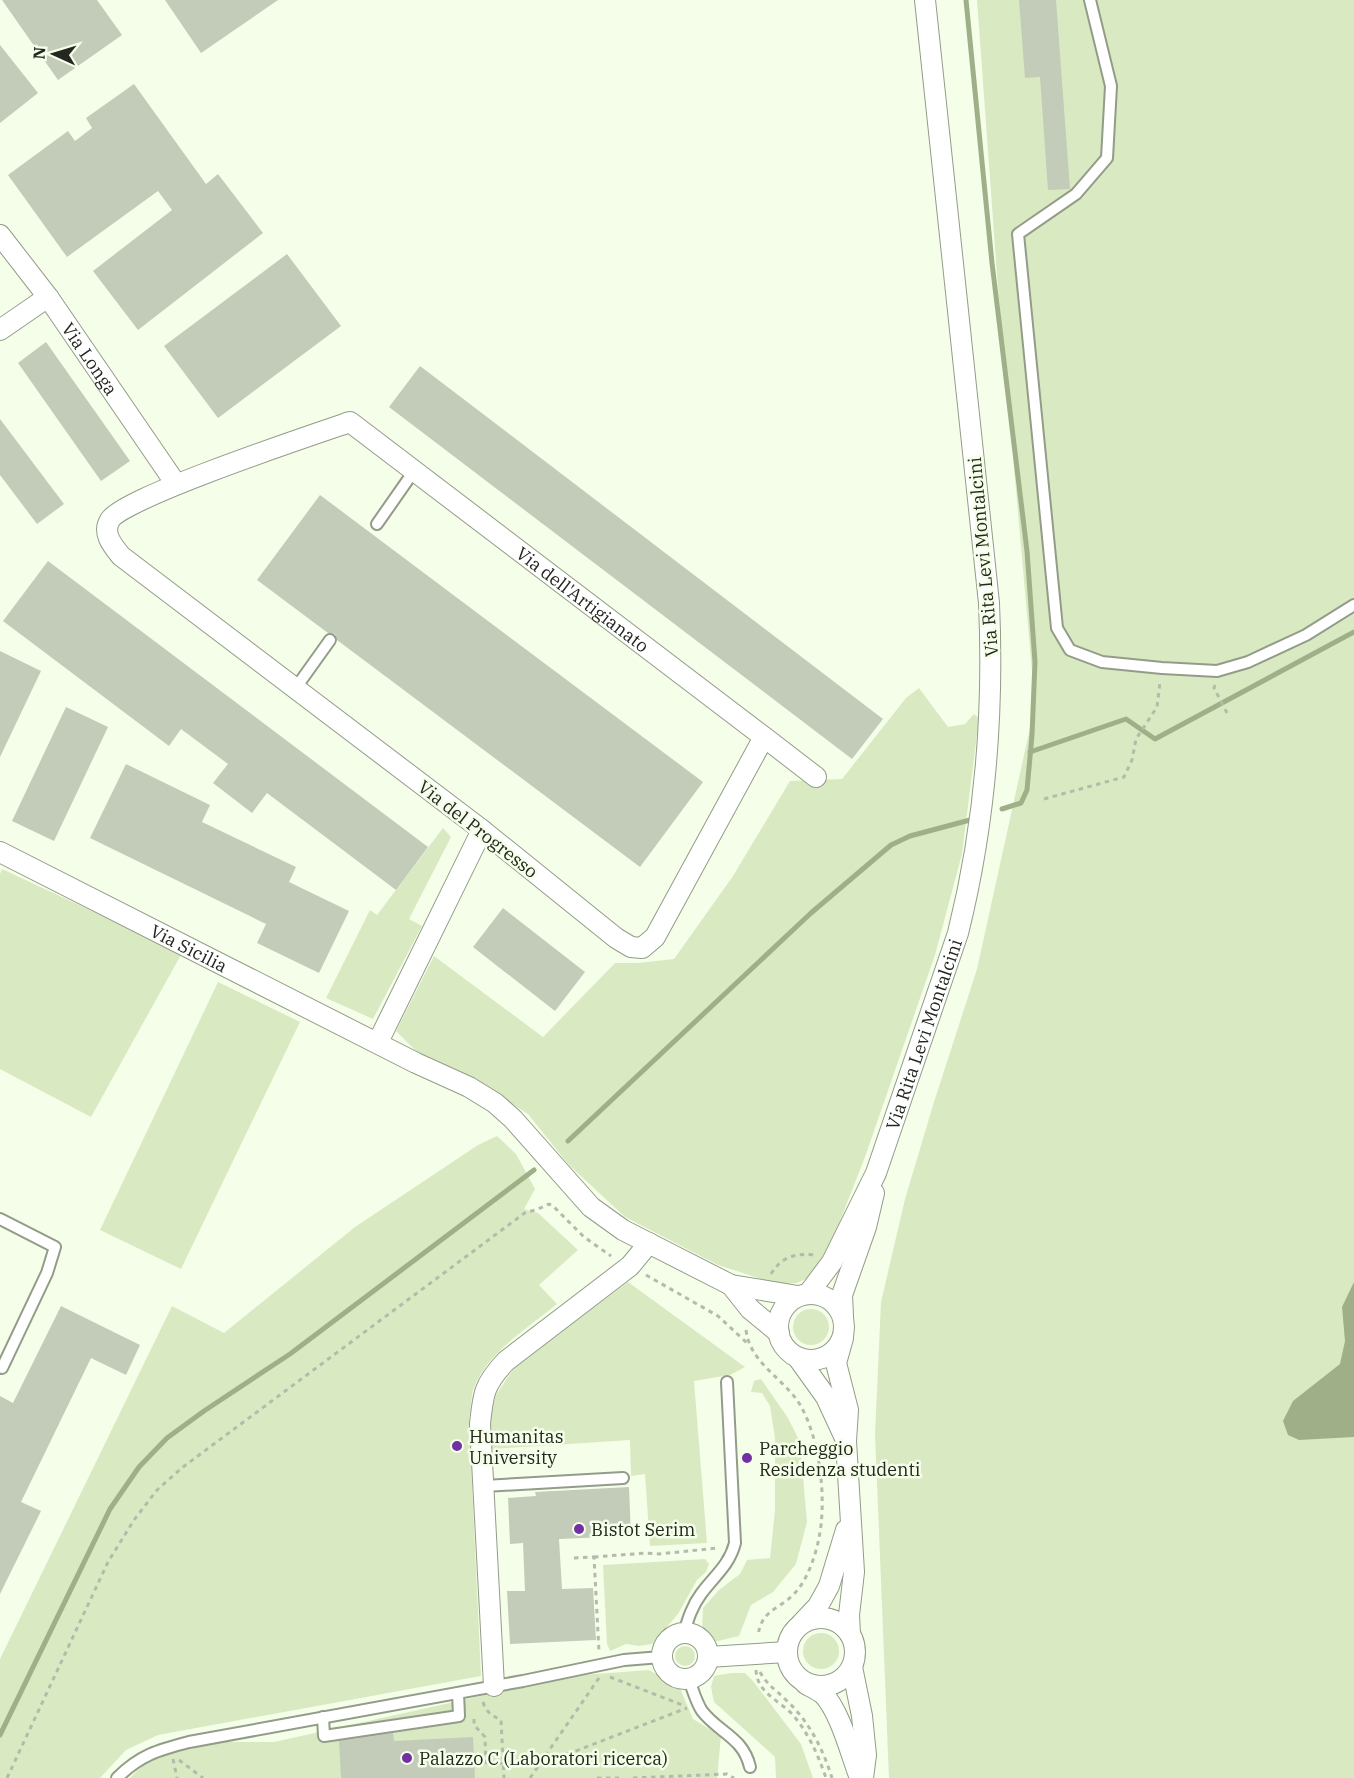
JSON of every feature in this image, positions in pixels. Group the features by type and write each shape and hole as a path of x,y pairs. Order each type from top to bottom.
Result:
{"street":[{"name":"Via Rita Levi Montalcini","path":"846,1441 826,1397 808,1370 782,1344 778,1333 778,1322 788,1303 803,1295 832,1262 876,1173 958,933 968,894 978,837 987,765 991,653 986,569 925,0"},
{"name":"Via Longa","path":"0,235 48,297 176,484"},
{"path":"0,330 48,297"},
{"name":"Via dell'Artigianato","path":"176,484 350,422 816,777"},
{"name":"Via del Progresso","path":"176,484 110,518 106,531 111,544 121,556 482,830 616,938 631,947 642,948 655,937 764,737"},
{"path":"378,1042 482,830"},
{"name":"Via Sicilia","path":"0,852 416,1063 469,1087 495,1103 513,1119 591,1207 623,1230 731,1285"},
{"name":"Via Rita Levi Montalcini","path":"862,1778 866,1755 862,1716 852,1667 855,1645 850,1634 849,1615 854,1572 846,1441 848,1410 836,1363 845,1327 842,1295 857,1257 871,1210 876,1173"},
{"path":"485,1688 484,1486 480,1424 482,1397 490,1377 506,1361 630,1266 649,1243"},
{"path":"731,1285 803,1295 819,1294 838,1306 843,1316"},
{"path":"731,1285 750,1309 778,1333"},
{"path":"798,1358 809,1361 820,1360 830,1355 843,1338"},
{"name":"Via Rita Levi Montalcini","path":"850,1516 829,1586 818,1606 792,1632 787,1652 789,1665 795,1675 823,1694 829,1703 843,1730 862,1778"},
{"path":"800,1624 822,1617 833,1619 843,1625 850,1634"},
{"path":"684,1633 698,1637 707,1649 708,1657 704,1670 689,1680 672,1676 666,1671 661,1657 665,1643 676,1634 684,1633"},
{"path":"708,1657 755,1665 787,1652"},
{"path":"804,1682 814,1686 837,1683 852,1667"}],"lane":[{"path":"1090,0 1111,86 1107,158 1077,194 1018,234 1057,628 1070,650 1102,662 1217,671 1248,662 1306,635 1354,605"},
{"path":"376,524 414,471"},
{"path":"295,689 330,640"},
{"path":"0,1220 55,1247 47,1274 2,1368"},
{"path":"684,1633 690,1612 730,1559 735,1543 727,1382"},
{"path":"484,1486 623,1478"},
{"path":"117,1778 132,1763 149,1753 189,1742 624,1660 661,1657"},
{"path":"689,1680 702,1711 738,1742 747,1754 750,1767"},
{"path":"323,1717 324,1736 459,1716 458,1693"}],"path":[{"path":"1044,799 1124,777 1132,760 1136,739 1157,707 1162,668"},
{"path":"1218,696 1227,713"},
{"path":"7,1778 108,1562 134,1520 157,1490 183,1467 526,1212 549,1204 584,1237 612,1257 718,1316 748,1344 757,1358 798,1403 819,1458 821,1494 819,1537 806,1578 793,1596 770,1612 761,1622 755,1665 756,1680 762,1689 793,1715 806,1733 818,1754 826,1778"},
{"path":"764,1291 777,1265 787,1257 800,1254 816,1255 832,1262"},
{"path":"748,1344 746,1329 750,1309"},
{"path":"594,1557 718,1548 730,1559"},
{"path":"755,1665 767,1684 787,1700 810,1727 826,1759 832,1778"},
{"path":"540,1764 688,1707 603,1674"},
{"path":"485,1688 478,1698 483,1701 491,1715 501,1720 504,1778"},
{"path":"474,1725 485,1737 486,1765 503,1763"},
{"path":"172,1755 203,1778"},
{"path":"633,1778 727,1774 734,1778"},
{"path":"597,1778 619,1778"}],"shaded area":[{"path":"977,0 1354,0 1354,1778 889,1778 875,1434 881,1302 905,1199 977,969 1035,705 997,275"},
{"path":"919,688 948,727 965,724 974,714 979,718 962,854 935,955 865,1157 824,1262 814,1275 797,1283 777,1284 718,1265 625,1217 568,1164 528,1114 483,1086 418,1053 396,1031 434,956 543,1037 615,963 674,959 733,876 790,781 842,779 906,698"},
{"path":"443,828 451,837 409,919 422,926 373,1019 326,998 370,910 377,915"},
{"path":"2,869 182,953 91,1117 0,1069 0,874"},
{"path":"218,982 300,1022 181,1269 100,1230"},
{"path":"497,1136 516,1154 535,1189 524,1209 538,1213 578,1250 539,1285 557,1304 498,1353 479,1377 473,1390 469,1418 481,1676 158,1735 126,1750 100,1778 0,1778 0,1659 172,1306 224,1333 355,1227 478,1145"},
{"path":"628,1282 745,1367 730,1375 694,1381 707,1543 650,1546 645,1474 631,1476 630,1440 491,1449 489,1422 496,1395 516,1365"},
{"path":"1354,1282 1354,1437 1299,1440 1288,1435 1283,1421 1293,1401 1340,1364 1345,1341 1342,1307"},
{"path":"811,1309 823,1315 829,1327 823,1339 811,1345 799,1339 793,1327 799,1315"},
{"path":"761,1379 788,1418 800,1442 807,1522 796,1564 773,1592 751,1605 739,1636 714,1642 702,1631 703,1608 719,1590 740,1574 747,1560 770,1558 775,1510 775,1438 770,1406 762,1393 751,1392 754,1381"},
{"path":"705,1559 709,1564 706,1572 697,1580 678,1614 652,1644 639,1646 626,1644 610,1651 607,1644 603,1565"},
{"path":"821,1633 834,1638 839,1651 834,1664 821,1669 808,1664 803,1651 808,1638"},
{"path":"681,1646 689,1646 695,1652 695,1660 689,1666 681,1666 675,1660 675,1652"},
{"path":"649,1670 679,1686 693,1719 721,1736 717,1778 130,1778 148,1760 199,1742 274,1742 582,1675"},
{"path":"745,1673 753,1681 801,1744 813,1778 776,1778 775,1757 714,1702 711,1687 714,1676"}],"building":[{"path":"2,0 97,0 122,35 58,80"},
{"path":"165,0 278,0 201,53"},
{"path":"1019,0 1056,0 1070,189 1048,190 1040,77 1025,78"},
{"path":"0,45 38,93 0,123"},
{"path":"134,84 206,184 218,174 263,233 138,330 93,271 172,210 158,191 67,257 8,175 68,131 75,141 92,128 86,118"},
{"path":"287,254 341,326 218,418 164,346"},
{"path":"46,342 130,461 101,481 18,363"},
{"path":"420,366 883,719 852,759 389,407"},
{"path":"0,419 64,504 37,524 0,475"},
{"path":"320,495 703,782 640,867 337,640 335,634 328,633 257,580"},
{"path":"48,561 428,847 396,890 267,793 252,813 213,783 228,764 181,729 169,746 3,621"},
{"path":"0,651 41,671 0,757"},
{"path":"66,707 108,727 54,841 12,821"},
{"path":"126,764 210,805 202,822 296,867 289,882 349,911 319,973 257,943 266,924 90,838"},
{"path":"503,908 585,972 555,1011 473,947"},
{"path":"61,1306 140,1345 126,1375 91,1358 21,1502 41,1511 0,1594 0,1396 13,1403"},
{"path":"629,1487 631,1536 559,1539 562,1589 593,1588 596,1640 510,1644 507,1591 525,1591 523,1543 510,1544 508,1498 536,1496 535,1492"},
{"name":"Palazzo C (Laboratori ricerca)","path":"393,1733 394,1741 473,1737 475,1778 341,1778 339,1741"}],"waterway":[{"path":"966,0 992,263 1027,551 1035,662 1027,790 1021,803 1002,809"},
{"path":"1030,752 1126,719 1155,739 1354,632"},
{"path":"568,1141 811,913 891,845 910,836 970,820"},
{"path":"0,1735 110,1509 139,1467 167,1438 290,1354 534,1170"}],"place":[{"name":"Humanitas University","path":"457,1446"},
{"name":"Parcheggio Residenza studenti","path":"747,1458"},
{"name":"Bistot Serim","path":"579,1529"},
{"name":"Palazzo C (Laboratori ricerca)","path":"407,1758"}]}
